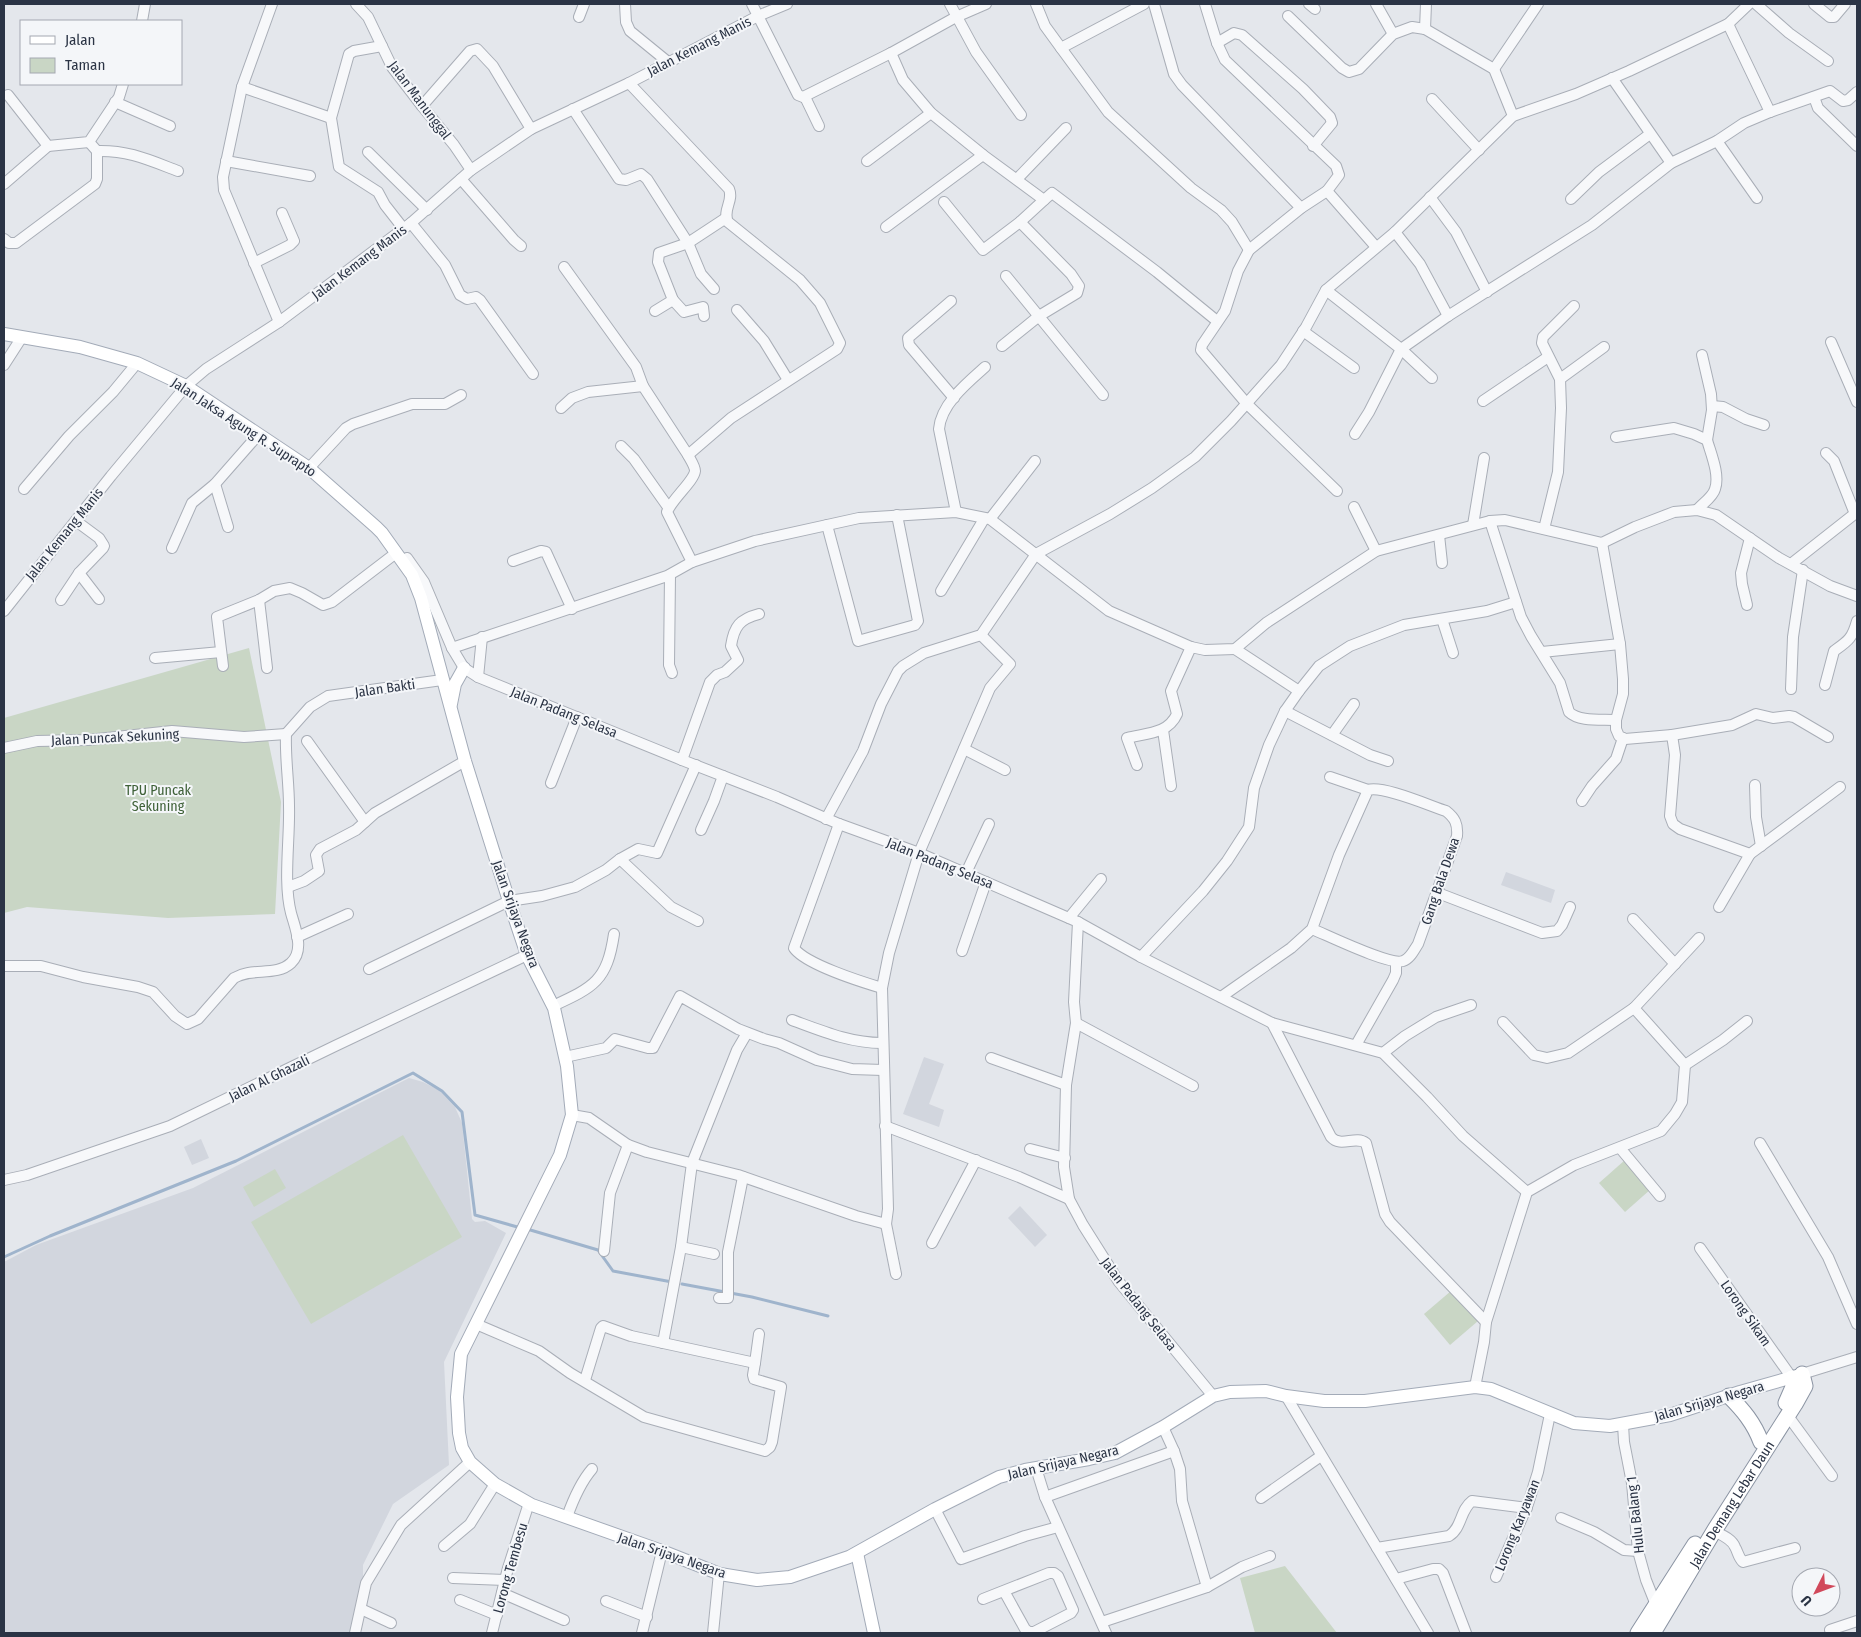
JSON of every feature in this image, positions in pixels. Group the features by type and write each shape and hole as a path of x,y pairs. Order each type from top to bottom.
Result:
{"highway":[{"name":"Jalan Demang Lebar Daun","path":"1638,1633 1654,1624 1788,1416 1805,1386 1797,1376"},
{"name":"Jalan Demang Lebar Daun","path":"1654,1624 1761,1442 1790,1398 1797,1376"},
{"path":"1729,1396 1746,1414 1757,1431 1761,1442"}],"main road":[{"name":"Jalan Jaksa Agung R. Suprapto","path":"4,334 80,347 137,363 186,386 309,468 382,533 412,575 421,598 439,666"},
{"name":"Jalan Srijaya Negara","path":"439,666 465,761 527,955 553,1006 565,1057 572,1114 560,1155 461,1354 457,1397 459,1433 462,1448 470,1462 495,1484 529,1503 662,1551 719,1574 757,1580 790,1577 849,1557 935,1509 999,1477 1115,1453 1163,1427 1213,1396 1230,1392 1266,1391 1286,1396 1324,1401 1365,1401 1475,1387 1491,1389 1574,1423 1610,1426 1670,1415 1797,1376"},
{"path":"450,706 454,684 464,668"},
{"path":"857,1552 874,1633"}],"street":[{"path":"142,20 145,4"},
{"path":"272,4 242,87 223,177 224,190 279,322"},
{"name":"Jalan Manunggal","path":"356,4 368,17 392,67 472,170"},
{"path":"579,17 584,4"},
{"path":"625,4 626,22 630,31 668,62"},
{"path":"752,4 798,95 804,97 819,126"},
{"name":"Jalan Kemang Manis","path":"4,611 111,476 186,386 206,369 279,322 407,226 472,170 531,129 629,83 758,16 787,4"},
{"path":"950,4 976,52 1021,115"},
{"path":"804,97 891,53 956,17 986,4"},
{"path":"1036,4 1045,26 1108,112 1191,188 1221,210 1232,222 1249,250"},
{"path":"1154,4 1174,74 1182,85 1301,208"},
{"path":"1205,4 1217,43 1225,60 1336,166 1339,175 1327,191 1301,208 1249,250 1238,271 1225,311 1202,344 1201,350 1247,404 1337,491"},
{"path":"1376,4 1393,34"},
{"path":"1425,29 1426,4"},
{"path":"1494,69 1538,4"},
{"path":"826,819 863,751 881,704 898,671 908,662 924,653 981,635 1036,554 1081,531 1152,488 1195,457 1247,404 1281,365 1304,331 1326,290 1376,246 1395,232 1513,116 1576,94 1728,24 1749,4"},
{"path":"1756,4 1789,34 1828,61"},
{"path":"1814,4 1830,17 1834,17 1845,4"},
{"path":"1061,48 1137,5"},
{"path":"1288,16 1342,68 1349,72 1358,69 1393,34 1412,27 1425,29 1494,69 1513,116"},
{"path":"1728,24 1770,112"},
{"path":"1217,43 1234,33 1242,35 1330,117 1332,123 1313,146"},
{"path":"382,46 350,54 331,118 339,167 378,192 385,205 446,265 460,295 467,299 476,298 480,300 533,374"},
{"path":"422,106 470,51 477,48 493,66 531,129"},
{"path":"891,53 902,80 931,113 982,155 1044,200"},
{"path":"1612,78 1670,163"},
{"path":"629,83 729,189 731,196 726,209 726,218 730,225 800,280 820,303 839,340 840,346 731,418 688,455"},
{"path":"89,142 116,102 123,85"},
{"path":"242,87 331,118"},
{"path":"1355,434 1369,412 1400,349 1448,316 1592,225 1670,163 1717,141 1744,123 1770,112 1830,92 1846,101 1857,92"},
{"path":"8,94 48,146"},
{"path":"1814,97 1818,108 1857,146"},
{"path":"1432,99 1479,150"},
{"path":"116,102 170,126"},
{"path":"573,109 617,177 624,180 643,175 688,243 701,274 714,290"},
{"path":"867,161 931,113"},
{"path":"1017,179 1066,128"},
{"path":"1572,199 1599,172 1650,134"},
{"path":"1717,141 1757,198"},
{"path":"4,184 48,146 89,142"},
{"path":"4,239 9,243 16,243 92,186 97,179 97,151 89,142"},
{"path":"97,151 115,150 135,154 178,171"},
{"path":"368,152 427,210"},
{"path":"886,227 982,155"},
{"path":"226,161 310,176"},
{"path":"461,179 521,246"},
{"path":"1327,191 1376,246"},
{"path":"944,202 983,250 1020,222 1052,193 1157,272 1218,321"},
{"path":"1430,197 1456,232 1487,292"},
{"path":"254,263 293,243 294,240 282,213"},
{"path":"704,316 703,307 684,312 674,300 658,262 658,255 663,250 688,243 726,218"},
{"path":"1002,346 1039,316 1077,293 1079,286 1071,274 1020,222"},
{"path":"1395,232 1420,264 1448,316"},
{"path":"564,267 636,367 643,386 688,455 695,471 692,478 668,507"},
{"path":"1006,276 1103,395"},
{"path":"1326,290 1400,349 1432,378"},
{"path":"655,311 674,300"},
{"path":"951,302 908,340 909,345 954,398"},
{"path":"1544,529 1558,472 1561,408 1560,379 1542,343 1543,337 1574,306"},
{"path":"737,310 764,341 788,380"},
{"path":"1304,331 1354,368"},
{"path":"4,365 22,337"},
{"path":"1831,342 1857,402"},
{"path":"1560,379 1604,347"},
{"path":"1696,510 1716,489 1716,479 1707,440 1712,406 1702,355"},
{"path":"1483,401 1548,357"},
{"path":"24,488 69,436 114,392 137,363"},
{"path":"956,512 939,429 943,414 954,398 985,368"},
{"path":"561,408 572,398 580,394 643,386"},
{"path":"309,468 346,428 353,424 412,404 445,404 461,395"},
{"path":"1712,406 1722,407 1746,420 1764,425"},
{"path":"1616,438 1674,428 1707,440"},
{"path":"172,548 192,503 215,484 258,435"},
{"path":"621,446 634,459 668,507 668,516 692,562"},
{"path":"1791,564 1855,517 1834,460 1826,453"},
{"path":"1473,525 1484,458"},
{"path":"941,591 987,519 1035,461"},
{"path":"215,484 228,528"},
{"path":"1354,508 1376,551"},
{"path":"452,648 670,575 692,562 755,541 859,518 956,512 987,519 1110,611 1191,647 1205,650 1235,648 1266,623 1376,551 1490,521 1505,520 1602,543 1635,527 1674,512 1696,510 1716,515 1779,558 1830,586 1857,596"},
{"path":"827,525 858,641 915,625 918,621 897,516"},
{"path":"61,600 79,574 104,546 99,538 76,521"},
{"path":"1490,521 1516,602 1531,636 1560,683 1568,712 1572,716 1616,720"},
{"name":"Jalan Padang Selasa","path":"382,533 401,550 420,576 452,648 464,668 478,677 682,760 777,796 838,824 919,853 1073,920 1076,1023 1066,1085 1065,1158 1069,1199 1082,1225 1119,1282 1213,1396"},
{"path":"1439,535 1442,563"},
{"path":"1747,605 1741,573 1750,538"},
{"path":"1602,543 1620,644 1623,694 1616,720 1616,729 1619,736 1623,738 1672,735 1732,725 1756,714 1773,718 1794,717 1828,737"},
{"path":"513,561 541,551 546,552 572,609"},
{"path":"223,666 218,616 259,600 274,591 290,588 323,605 328,604 396,554"},
{"path":"1791,689 1794,637 1803,570"},
{"path":"79,574 99,599"},
{"path":"670,575 669,665 672,672"},
{"path":"259,600 266,668"},
{"path":"1141,957 1203,891 1227,861 1249,827 1254,788 1269,745 1285,711 1319,666 1350,646 1404,625 1487,611 1516,602"},
{"path":"682,760 710,682 738,660 732,646 739,623 746,618 759,614"},
{"path":"1442,619 1453,653"},
{"path":"1824,685 1834,652 1849,641 1857,621"},
{"path":"896,1274 886,1224 888,1209 882,988 889,953 919,853 990,688 1010,664 981,635"},
{"path":"478,677 482,637"},
{"path":"1542,652 1620,644"},
{"path":"1137,766 1127,738 1164,730 1172,724 1177,714 1171,691 1191,647"},
{"path":"1235,648 1299,690"},
{"path":"156,658 222,652"},
{"name":"Jalan Bakti","path":"286,734 310,707 328,696 442,680"},
{"path":"1332,735 1354,704"},
{"path":"1285,711 1370,755 1388,760"},
{"path":"551,783 577,717"},
{"path":"1164,730 1171,786"},
{"name":"Jalan Puncak Sekuning","path":"4,748 37,741 88,740 172,731 244,737 286,734"},
{"path":"4,966 41,966 83,977 138,987 153,992 175,1016 187,1024 198,1019 234,978 240,974 254,971 280,970 291,962 298,951 288,887 289,806 286,734"},
{"path":"1672,735 1675,755 1670,816 1673,824 1680,829 1750,854"},
{"path":"1582,801 1592,786 1616,759 1623,738"},
{"path":"307,741 365,822"},
{"path":"964,749 1005,770"},
{"path":"288,887 318,872 320,869 316,857 318,851 356,830 375,813 465,761"},
{"path":"369,969 509,901 542,896 575,887 638,849 651,853 658,852 696,765"},
{"path":"701,830 723,776"},
{"path":"1221,997 1291,948 1312,929 1339,855 1368,790 1330,777"},
{"path":"1755,785 1756,817 1761,846"},
{"path":"1719,907 1750,854 1840,787"},
{"name":"Gang Bala Dewa","path":"1368,790 1373,788 1390,792 1446,811 1452,816 1458,828 1438,892 1418,944 1409,957 1396,962"},
{"path":"838,824 794,948 803,956 846,977 882,988"},
{"path":"966,873 988,824"},
{"path":"620,859 663,900 698,921"},
{"path":"1101,879 1073,920 1141,957 1272,1023 1383,1053 1463,1136 1527,1192"},
{"path":"962,951 986,882"},
{"path":"1438,892 1542,933 1556,931 1562,925 1570,907"},
{"path":"297,938 348,914"},
{"path":"1633,919 1675,964"},
{"path":"1312,929 1388,961 1396,962 1396,973 1393,980 1356,1045"},
{"path":"553,1006 596,982 609,959 614,934"},
{"path":"1503,1022 1534,1055 1547,1058 1568,1052 1634,1008 1699,938"},
{"name":"Jalan Al Ghazali","path":"4,1180 27,1175 170,1126 527,955"},
{"path":"565,1057 606,1048 615,1039 653,1048 680,996 747,1032 779,1043 817,1060 852,1069 883,1070"},
{"path":"1383,1053 1405,1036 1436,1017 1471,1005"},
{"path":"1475,1387 1486,1322 1527,1192 1574,1165 1661,1131 1676,1114 1682,1102 1685,1065 1634,1008"},
{"path":"792,1020 830,1034 862,1042 882,1043"},
{"path":"1685,1065 1718,1044 1747,1021"},
{"path":"1076,1023 1194,1086"},
{"path":"1272,1023 1331,1137 1336,1142 1360,1140 1366,1143 1385,1214 1390,1222 1486,1322"},
{"path":"663,1343 681,1247 692,1163 737,1050 747,1032"},
{"path":"991,1058 1066,1085"},
{"path":"572,1114 589,1118 628,1145 647,1152 743,1177 856,1216 886,1224"},
{"path":"885,1126 976,1160 1069,1199"},
{"path":"1760,1143 1828,1257 1857,1324"},
{"path":"604,1251 610,1193 628,1145"},
{"path":"1620,1148 1660,1196"},
{"path":"1030,1149 1065,1158"},
{"path":"932,1243 976,1160"},
{"path":"719,1298 728,1298 728,1252 743,1177"},
{"path":"681,1247 714,1254"},
{"name":"Lorong Sikam","path":"1700,1248 1797,1376"},
{"path":"476,1324 540,1351 570,1373 644,1416 765,1451 772,1442 781,1387 754,1379 754,1363 759,1334"},
{"path":"585,1380 602,1326 631,1336 754,1363"},
{"name":"Jalan Srijaya Negara","path":"1797,1376 1857,1357"},
{"path":"1286,1396 1428,1633"},
{"name":"Lorong Karyawan","path":"1496,1577 1527,1508 1538,1472 1550,1414"},
{"path":"1788,1416 1832,1476"},
{"name":"Hulu Balang 1","path":"1623,1424 1624,1442 1632,1482 1638,1551 1646,1580 1654,1624"},
{"path":"1163,1427 1180,1469 1182,1501 1207,1587"},
{"path":"1045,1497 1174,1451"},
{"path":"1260,1498 1321,1456"},
{"path":"355,1633 366,1583 384,1550 401,1525 470,1462"},
{"path":"1036,1468 1045,1497 1106,1633"},
{"path":"567,1517 576,1494 585,1477 592,1469"},
{"path":"444,1546 470,1524 495,1484"},
{"path":"1377,1548 1449,1536 1458,1528 1467,1505 1472,1501 1527,1508"},
{"name":"Lorong Tembesu","path":"492,1633 505,1580 529,1503"},
{"path":"935,1509 961,1559 1025,1536 1058,1527"},
{"path":"1561,1518 1594,1532 1624,1550 1638,1551"},
{"path":"1714,1531 1732,1541 1739,1558 1743,1562 1795,1548"},
{"path":"642,1633 662,1551"},
{"path":"1102,1622 1207,1587 1242,1567 1270,1556"},
{"path":"1396,1579 1439,1569 1443,1573 1466,1633"},
{"path":"983,1599 1004,1591 1054,1573 1058,1576 1072,1606 1071,1613 1034,1632 1029,1632 1025,1629 1004,1591"},
{"path":"713,1633 719,1574"},
{"path":"453,1578 505,1580"},
{"path":"1065,1590 1082,1583"},
{"path":"502,1593 564,1620"},
{"path":"460,1600 497,1615"},
{"path":"606,1601 647,1617"},
{"path":"361,1609 391,1623"},
{"path":"1830,1630 1857,1621"}],"shaded area":[{"path":"1506,872 1555,890 1551,903 1501,885"},
{"path":"924,1057 944,1064 929,1104 944,1110 939,1127 903,1114"},
{"path":"409,1078 439,1090 455,1107 462,1123 472,1219 475,1222 485,1221 506,1233 444,1362 449,1465 393,1504 363,1565 363,1591 352,1633 4,1633 4,1262 36,1245 193,1188"},
{"path":"201,1139 209,1158 192,1165 184,1147"},
{"path":"1020,1206 1047,1235 1035,1247 1008,1218"}],"green space":[{"name":"TPU Puncak Sekuning","path":"249,648 281,802 275,914 168,918 27,907 4,913 4,718"},
{"path":"403,1135 462,1237 311,1324 251,1222"},
{"path":"1625,1160 1651,1189 1625,1212 1599,1183"},
{"path":"275,1169 286,1188 254,1207 243,1187"},
{"path":"1451,1291 1478,1321 1450,1345 1424,1314"},
{"path":"1285,1566 1337,1633 1255,1633 1240,1578"}],"waterway":[{"path":"4,1257 50,1236 236,1161 413,1073 442,1091 462,1112 475,1215 521,1228"},
{"path":"527,1229 598,1250 613,1271 672,1282"},
{"path":"682,1284 752,1297 828,1316"}]}
